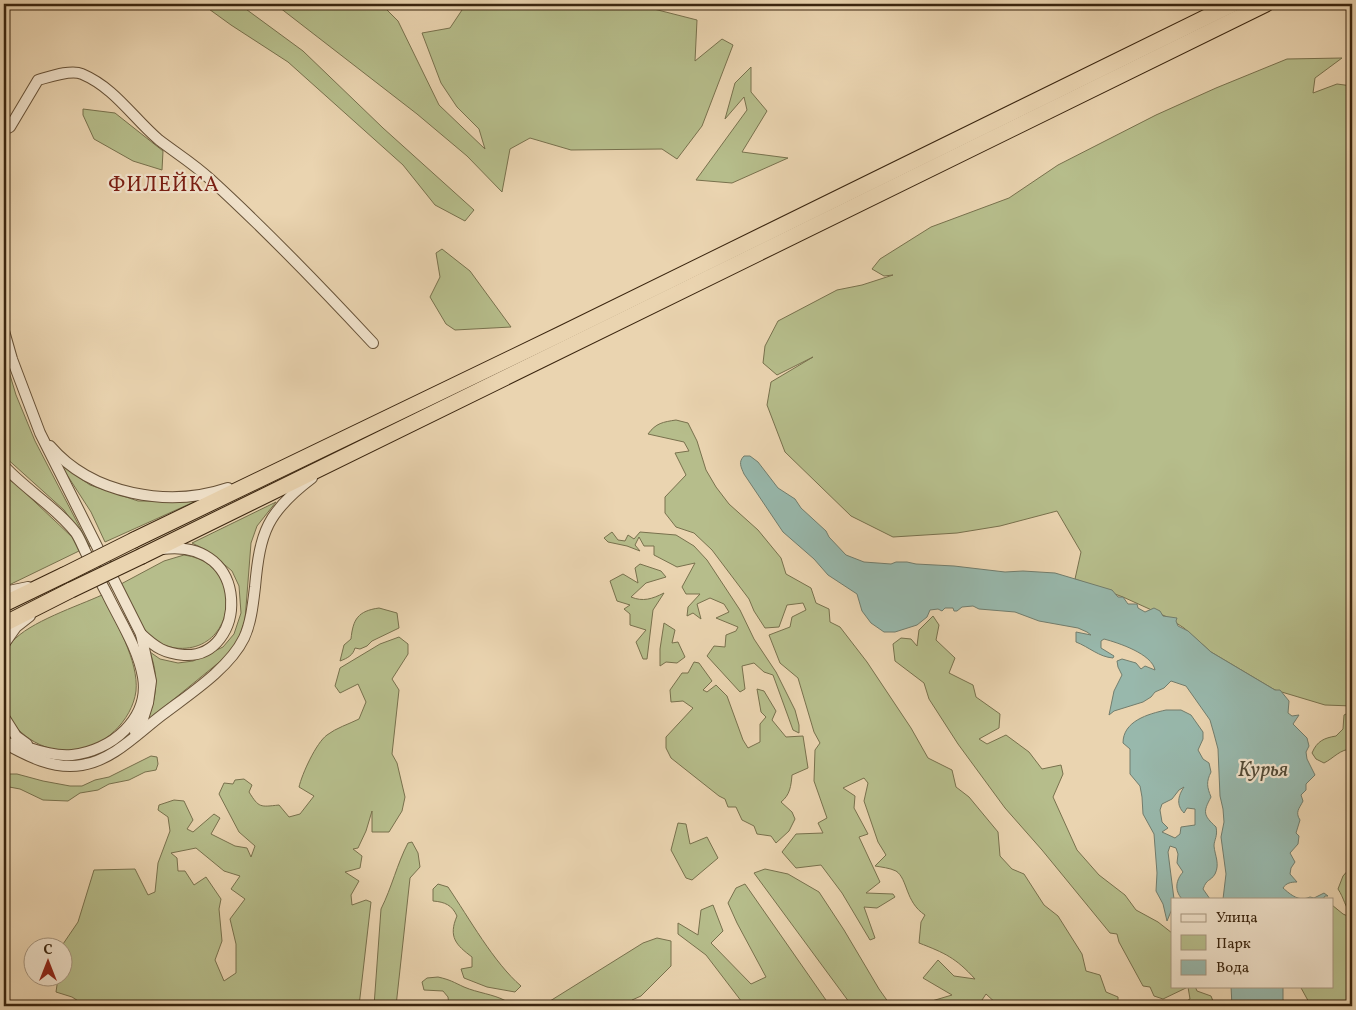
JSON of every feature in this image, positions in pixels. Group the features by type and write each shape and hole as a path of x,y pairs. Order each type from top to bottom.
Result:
{"highway":[{"path":"4,604 1233,4"},
{"path":"4,624 1266,4"}],"street":[{"path":"4,130 10,127 38,80 59,74 80,73 99,83 118,97 158,139 209,177 294,258 373,343"},
{"path":"4,330 18,376 40,433 141,634 150,681 148,703 142,722 127,743"},
{"path":"40,433 52,448 73,467 108,486 136,494 189,497 214,493 279,470"},
{"path":"4,742 40,760 58,766 82,765 104,758 127,743 197,690 234,654 244,638 250,619 257,563 266,526 280,506 299,488 343,456"},
{"path":"4,742 52,754 71,755 108,743 128,727 140,710 143,679 137,656 76,534 59,515 6,470"},
{"path":"141,634 154,647 169,654 190,655 201,653 212,647 221,637 230,617 232,603 228,581 223,572 210,559 200,554 177,549 146,553"},
{"path":"4,592 44,584"},
{"path":"4,644 16,627 52,599"},
{"path":"4,717 16,736 27,744 52,754"}],"green space":[{"path":"202,4 239,4 303,51 383,128 474,210 465,221 435,205 403,165 288,62"},
{"path":"275,4 381,4 398,21 439,105 485,149 479,129 457,107 441,83 422,33 450,28 466,4 640,4 697,20 695,61 722,39 733,45 702,126 677,159 662,149 571,150 530,138 510,149 502,192 467,156 417,114"},
{"path":"1342,58 1315,78 1313,93 1337,84 1352,86 1352,706 1325,705 1275,690 1211,652 1184,628 1167,617 1123,597 1075,579 1081,552 1057,511 1000,526 957,533 893,537 851,516 785,452 767,405 771,382 813,357 777,375 763,363 765,346 778,321 837,290 862,285 893,275 884,276 872,269 880,259 931,227 1009,198 1058,165 1156,115 1287,59"},
{"path":"751,67 751,92 767,111 742,152 788,158 732,183 696,180 747,110 744,97 725,119 735,83"},
{"path":"83,109 115,113 163,151 162,170 133,161 94,139 83,115"},
{"path":"442,249 470,271 511,327 455,330 446,324 430,297 440,277 436,253"},
{"path":"4,355 16,395 35,441 90,547 64,510 4,456"},
{"path":"676,420 688,423 697,441 706,470 729,504 758,530 781,558 786,574 811,588 816,603 829,609 830,622 840,627 867,662 911,728 928,758 952,770 956,787 969,797 998,832 1000,856 1012,869 1024,874 1044,905 1058,916 1082,954 1086,971 1100,975 1106,992 1118,997 1118,1006 999,1006 986,994 978,1006 915,1006 952,995 923,978 938,960 954,976 975,979 950,957 919,943 921,922 925,915 914,904 903,879 896,871 875,866 886,855 878,842 864,801 868,783 864,778 843,788 855,796 854,808 868,834 859,837 880,882 866,893 893,894 895,897 877,908 864,907 875,938 870,940 842,893 821,865 796,868 782,852 796,834 823,833 818,823 827,818 814,781 815,750 820,743 814,732 798,678 780,663 769,635 790,627 792,617 806,610 803,603 787,605 779,627 765,628 749,599 712,550 694,533 676,527 665,513 665,497 686,475 675,453 689,451 684,442 648,434 654,427 660,424"},
{"path":"60,464 90,485 138,501 196,501 105,542 91,512"},
{"path":"4,476 17,485 72,537 79,551 4,586"},
{"path":"276,502 257,526 251,543 245,620 239,638 228,655 147,721 156,687 155,670 150,652 160,659 178,663 193,661 223,647 234,634 241,613 239,586 232,571 206,550 192,543"},
{"path":"612,532 618,540 625,541 628,535 634,539 640,532 676,535 694,546 707,560 740,610 754,639 776,672 795,710 799,733 793,730 773,675 764,672 754,663 742,666 745,689 740,692 707,656 714,646 725,647 726,635 736,631 738,627 716,618 729,612 724,604 710,598 697,604 701,619 693,613 687,616 688,607 700,594 686,594 682,587 695,563 677,567 654,555 654,546 644,546 639,537 635,545 640,551 608,542 604,538"},
{"path":"184,555 204,562 218,574 225,590 226,607 222,624 211,638 196,646 175,648 158,643 145,632 138,622 121,584 164,561"},
{"path":"640,564 661,571 666,577 646,583 631,597 648,599 664,593 653,610 647,659 643,659 636,642 646,630 630,625 630,614 624,609 630,605 617,601 610,581 623,574 638,583 635,568"},
{"path":"102,595 125,642 134,667 136,691 133,702 129,713 122,723 105,739 83,749 71,751 49,748 30,739 21,732 8,715 3,696 4,666 7,652 12,642 30,628 54,615"},
{"path":"379,608 397,613 399,628 372,641 367,646 360,649 355,648 350,656 340,661 344,645 351,639 355,621 366,611"},
{"path":"933,616 939,625 936,640 955,658 949,673 973,685 976,697 1000,714 999,728 979,739 987,744 1006,735 1029,752 1042,769 1061,765 1063,774 1053,797 1077,850 1099,875 1125,895 1136,910 1158,922 1171,932 1171,988 1186,988 1163,999 1154,996 1150,987 1143,986 1119,942 1117,934 1110,933 1005,808 958,744 929,699 924,683 895,661 893,644 901,638 911,639 917,646 919,630"},
{"path":"664,623 675,630 672,643 678,642 685,657 677,663 666,662 660,666 660,649"},
{"path":"399,637 408,644 408,654 392,679 399,690 392,754 397,763 405,797 402,811 389,832 372,832 372,811 358,848 353,849 362,856 360,868 345,872 359,881 351,895 352,905 366,900 371,902 359,1006 86,1006 72,997 56,992 57,988 72,988 72,938 67,938 78,922 94,870 135,869 148,895 155,892 158,863 170,831 168,817 158,810 159,805 174,800 184,801 193,820 187,829 193,832 214,814 220,818 211,834 235,846 247,848 251,857 255,846 239,832 219,794 224,783 233,784 235,780 244,779 252,785 249,792 258,804 264,806 279,805 289,817 300,814 314,796 299,787 314,752 327,735 359,719 366,702 358,684 340,693 335,686 340,668 380,644","holes":["196,848 224,871 240,876 231,889 245,899 230,919 236,944 236,973 224,981 215,960 222,941 219,909 221,899 206,877 194,885 185,871 178,871 177,858 171,853"]},
{"path":"694,662 699,663 712,681 703,690 707,692 716,685 727,696 743,740 748,748 760,742 760,724 766,717 761,712 757,689 764,691 776,711 772,720 786,737 803,736 808,768 792,775 788,793 781,802 792,812 795,819 789,831 776,843 771,836 757,834 754,826 742,820 736,807 728,807 725,799 671,758 666,748 666,737 693,708 683,701 671,702 670,690 682,673 688,673"},
{"path":"1352,711 1352,749 1341,752 1324,763 1316,759 1312,753 1316,746 1324,739 1336,736 1343,729 1344,715"},
{"path":"151,756 157,757 158,764 156,770 145,772 129,780 109,784 98,790 80,793 68,801 43,800 20,789 4,786 4,772 70,786 82,786 95,780 109,777"},
{"path":"678,823 686,824 690,844 707,837 718,858 692,880 686,878 671,850"},
{"path":"412,842 418,853 420,867 410,878 396,1006 374,1006 381,909 404,851 408,843"},
{"path":"1350,868 1352,870 1352,916 1338,889 1343,876"},
{"path":"765,869 788,874 819,892 891,1006 852,1006 754,873"},
{"path":"438,884 448,887 492,953 521,986 515,992 487,987 464,978 461,969 472,967 472,957 455,940 453,930 457,916 453,909 441,902 433,901 433,889"},
{"path":"745,884 830,1006 745,1006 706,955 678,934 678,923 698,935 701,910 713,905 723,931 711,943 751,984 766,977 728,903 736,888"},
{"path":"1334,907 1352,918 1352,1006 1311,1006 1301,988 1334,988"},
{"path":"657,938 671,941 671,966 641,996 632,1000 630,1006 542,1006 643,943"},
{"path":"438,977 506,1001 507,1006 449,1006 448,997 443,991 424,990 422,982 427,978"},
{"path":"1188,988 1196,988 1197,991 1211,996 1215,1006 1180,1005 1190,999"}],"water":[{"name":"Курья","path":"744,456 750,456 758,462 778,488 795,499 801,508 826,531 829,537 846,555 864,562 891,564 907,562 1005,572 1055,573 1112,590 1118,597 1123,597 1128,604 1137,604 1138,608 1145,612 1154,608 1160,611 1163,616 1177,618 1178,626 1188,631 1211,652 1275,690 1280,690 1289,701 1288,713 1292,716 1299,715 1293,724 1307,738 1309,746 1306,752 1307,759 1315,775 1306,784 1306,790 1301,795 1303,801 1298,811 1300,820 1296,833 1299,836 1298,844 1290,853 1295,862 1290,874 1297,882 1289,883 1283,888 1299,898 1223,898 1226,874 1221,837 1224,822 1220,796 1218,749 1210,720 1186,686 1171,681 1143,702 1114,711 1109,715 1114,691 1122,675 1117,661 1122,659 1136,663 1141,669 1145,666 1155,670 1153,664 1142,654 1104,639 1101,641 1101,648 1114,656 1113,658 1103,656 1076,642 1076,632 1091,635 1087,632 1078,628 1039,621 1015,612 979,609 973,606 962,607 957,611 954,611 953,608 945,608 942,611 938,609 930,610 927,617 917,625 895,632 884,632 871,623 862,611 857,594 828,575 814,559 783,532 741,467"},
{"path":"1166,710 1181,710 1191,715 1203,732 1203,739 1198,750 1203,759 1209,763 1211,772 1208,785 1211,797 1206,813 1216,827 1214,846 1217,863 1215,874 1203,889 1209,898 1181,898 1179,896 1177,885 1183,872 1177,863 1178,854 1176,848 1170,846 1168,852 1174,898 1171,898 1171,911 1167,921 1163,904 1156,891 1157,873 1154,834 1143,814 1140,786 1130,774 1130,749 1123,743 1127,729 1144,716","holes":["1184,787 1179,797 1180,807 1184,813 1187,808 1195,809 1195,825 1181,827 1180,834 1175,838 1162,832 1168,828 1162,822 1160,810 1162,804 1172,799"]},
{"name":"Курья","path":"1324,893 1328,896 1324,898 1314,898"},
{"path":"1231,988 1283,988 1283,1000 1288,1002 1289,1006 1232,1006"}],"district":[{"name":"ФИЛЕЙКА","path":"164,184"}]}
